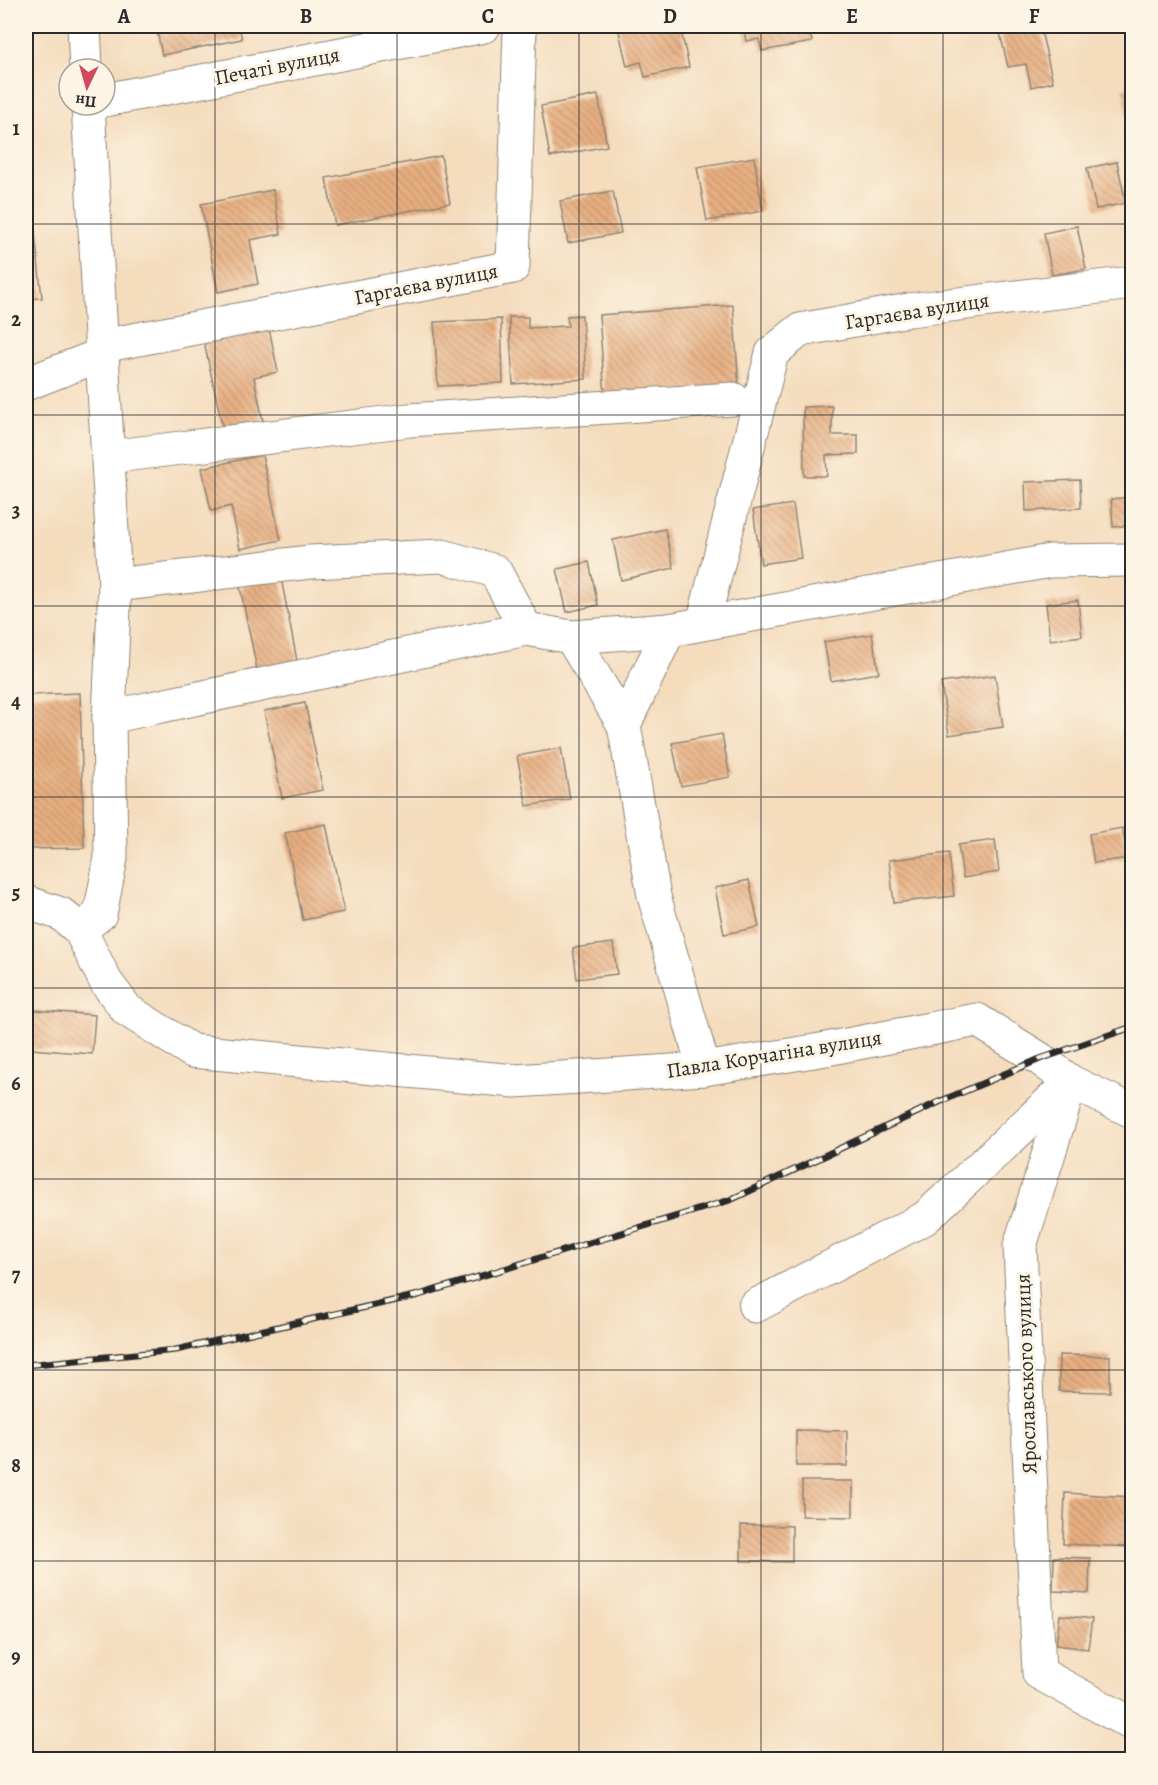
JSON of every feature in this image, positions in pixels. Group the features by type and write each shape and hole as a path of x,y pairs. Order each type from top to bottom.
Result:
{"street":[{"path":"84,26 85,57"},
{"name":"Печаті вулиця","path":"117,98 484,26"},
{"name":"Гаргаєва вулиця","path":"102,350 513,267 520,26"},
{"path":"80,930 100,915 111,858 109,717 116,585 89,117"},
{"name":"Гаргаєва вулиця","path":"703,623 771,353 800,330 909,310 1132,283"},
{"path":"26,384 102,350"},
{"path":"108,457 409,420 733,399"},
{"path":"116,585 310,562 442,556 495,571 526,629"},
{"path":"109,717 526,629 571,637 669,630 1050,561 1132,560"},
{"path":"624,725 669,630"},
{"path":"571,637 624,725 654,896 704,1069"},
{"name":"Павла Корчагіна вулиця","path":"26,902 61,914 80,930 106,982 127,1010 192,1051 515,1081 704,1069 826,1049 977,1020 1040,1059 1071,1082 1132,1111"},
{"path":"755,1306 925,1218 1071,1082"},
{"name":"Ярославського вулиця","path":"1071,1082 1020,1246 1039,1673 1132,1724"}],"building":[{"path":"156,26 239,26 242,39 162,55"},
{"path":"680,26 689,67 645,77 641,62 627,66 618,27"},
{"path":"743,26 809,26 812,42 762,51 759,39 746,41"},
{"path":"1040,26 1053,82 1031,87 1026,64 1008,67 999,29"},
{"path":"1132,86 1132,133 1131,133 1123,88"},
{"path":"598,95 607,146 550,157 541,106"},
{"path":"441,156 450,203 335,225 326,178"},
{"path":"754,157 763,211 707,221 697,167"},
{"path":"1117,162 1126,203 1096,209 1087,168"},
{"path":"273,190 281,234 250,240 258,284 218,292 201,204"},
{"path":"613,191 621,233 568,243 560,201"},
{"path":"31,196 42,298 26,299 26,197"},
{"path":"1077,226 1086,269 1052,275 1044,233"},
{"path":"733,305 739,387 605,396 599,315"},
{"path":"1128,313 1132,313 1132,343 1131,343"},
{"path":"582,315 586,379 513,384 509,317 528,317 528,328 568,326 567,316"},
{"path":"501,319 503,383 438,386 434,322"},
{"path":"269,328 278,372 254,377 263,421 223,429 204,342"},
{"path":"832,406 832,435 858,435 858,454 826,455 827,476 804,476 803,407"},
{"path":"262,455 281,540 240,549 231,506 211,511 202,468"},
{"path":"1080,480 1081,508 1026,511 1025,482"},
{"path":"1132,497 1132,525 1113,527 1111,499"},
{"path":"793,504 801,558 761,564 753,510"},
{"path":"665,529 674,568 621,580 613,540"},
{"path":"589,562 598,605 567,612 557,569"},
{"path":"281,578 298,666 258,674 240,587"},
{"path":"1078,600 1082,636 1050,640 1046,604"},
{"path":"872,634 879,673 831,681 824,642"},
{"path":"995,675 1003,727 949,735 941,683"},
{"path":"80,693 84,848 26,849 26,695"},
{"path":"305,703 323,790 282,798 264,711"},
{"path":"722,734 730,777 681,786 672,743"},
{"path":"561,748 570,799 527,806 517,756"},
{"path":"326,824 344,912 303,920 285,833"},
{"path":"1122,828 1128,858 1094,863 1089,834"},
{"path":"995,840 999,872 963,878 958,845"},
{"path":"949,853 954,896 894,903 889,860"},
{"path":"749,880 759,927 724,934 715,888"},
{"path":"613,943 617,974 577,979 573,948"},
{"path":"34,1010 95,1015 92,1054 31,1049"},
{"path":"1059,1355 1110,1356 1110,1392 1059,1391"},
{"path":"796,1430 847,1431 847,1466 796,1466"},
{"path":"802,1481 853,1481 853,1517 802,1516"},
{"path":"1065,1493 1132,1497 1130,1547 1063,1544"},
{"path":"741,1525 792,1526 792,1562 741,1561"},
{"path":"1054,1557 1090,1558 1089,1593 1053,1591"},
{"path":"1060,1615 1092,1619 1088,1649 1056,1645"}],"railway":[{"path":"26,1365 176,1350 419,1295 730,1200 939,1102 1040,1059 1132,1027"}]}
